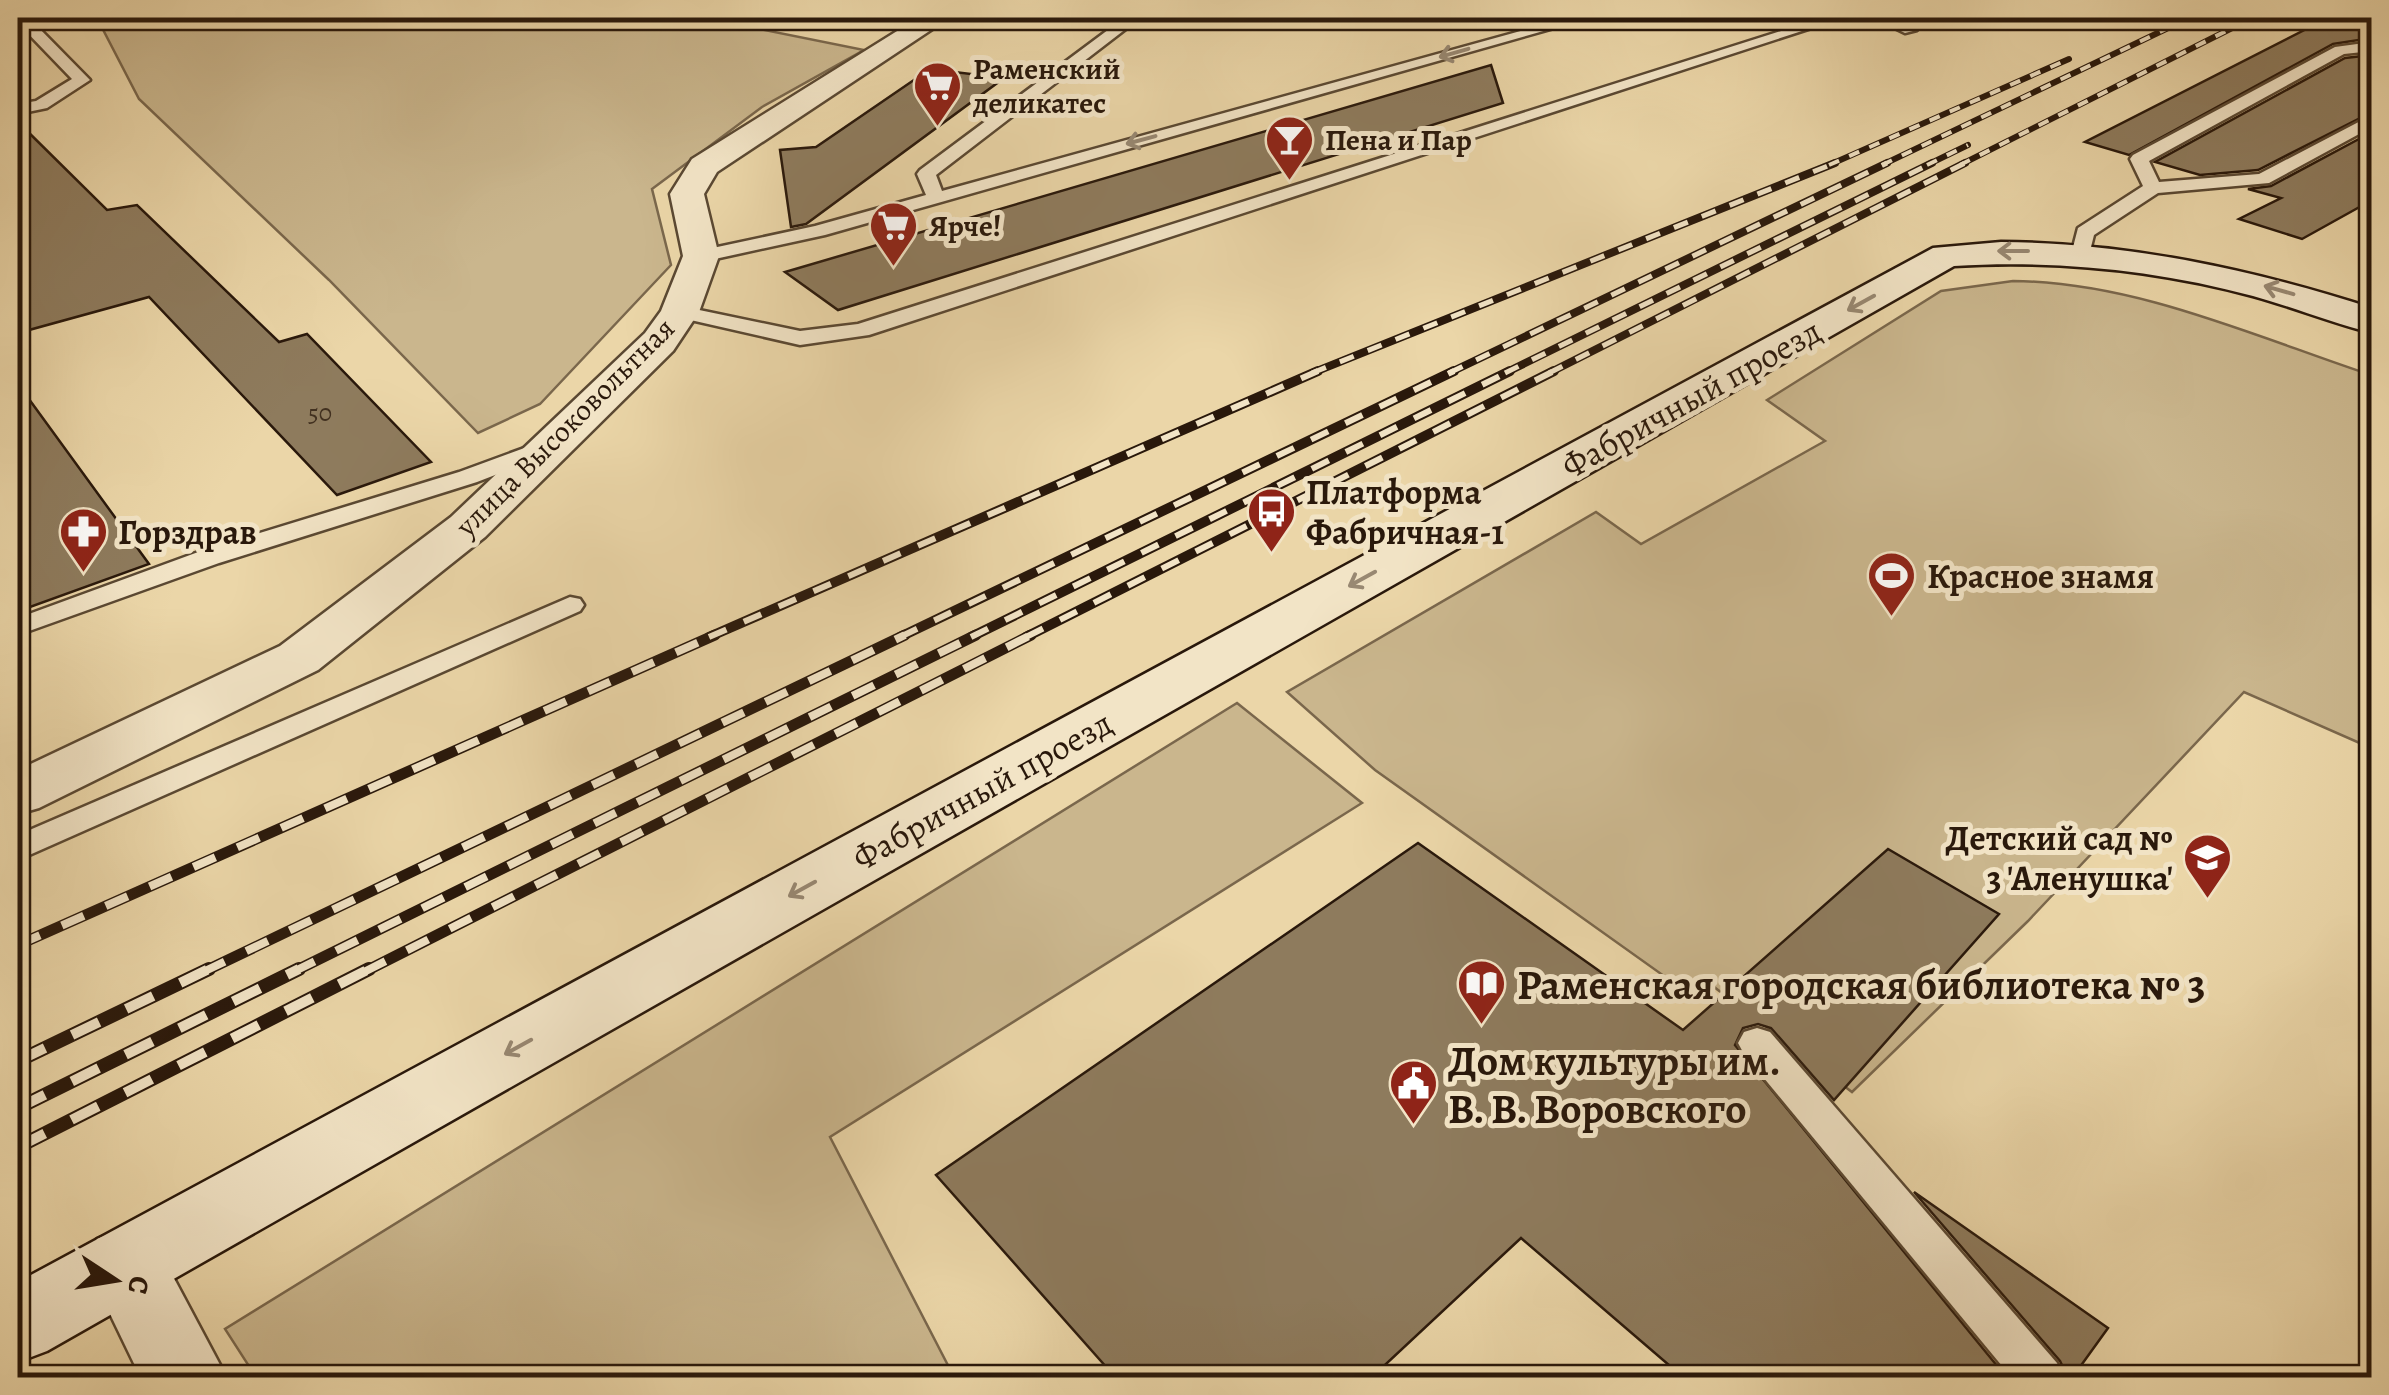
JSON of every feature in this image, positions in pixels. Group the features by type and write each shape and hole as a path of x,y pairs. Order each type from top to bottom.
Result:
{"main road":[{"path":"701,256 687,194 704,166 936,18"},
{"name":"Фабричный проезд","path":"18,1324 1946,256 2010,250 2080,255"},
{"path":"2080,255 2163,262 2223,275 2285,291 2372,321"},
{"name":"улица Высоковольтная","path":"18,794 299,658 468,527 658,342 680,312 701,256"},
{"path":"125,1264 185,1378"}],"lane":[{"path":"18,109 42,104 82,80 21,18"},
{"path":"936,197 926,174 1133,18"},
{"path":"701,256 818,231 1582,18"},
{"path":"680,312 800,338 862,330 1836,18"},
{"path":"1881,18 1910,30"},
{"path":"2153,188 2139,159 2340,50 2372,46"},
{"path":"2080,255 2085,232 2153,188 2263,178 2372,120"},
{"path":"2346,133 2372,140"},
{"path":"18,626 210,557 468,476 557,443"},
{"path":"18,848 570,606"},
{"path":"1757,1043 2041,1378"}],"shaded area":[{"path":"97,18 704,18 864,50 762,107 652,189 671,265 540,404 478,433 329,280 139,99"},
{"name":"Красное знамя","path":"2013,281 2059,284 2150,301 2371,375 2371,748 2244,692 2028,921 1852,1092 1714,987 1699,1001 1375,770 1287,692 1596,512 1641,544 1825,441 1767,400 1941,291"},
{"path":"1237,703 1362,803 830,1137 954,1377 256,1377 225,1329"}],"building":[{"path":"2328,18 2372,18 2372,38 2333,44 2129,155 2085,142"},
{"path":"2372,55 2372,112 2258,170 2200,175 2155,162 2345,58"},
{"path":"1491,65 1503,103 838,310 785,272"},
{"path":"930,69 1004,78 806,224 791,227 780,150 816,147"},
{"path":"18,122 107,210 137,205 279,342 307,334 431,462 337,495 149,297 18,333"},
{"path":"2372,132 2372,200 2302,239 2239,219 2281,198 2248,189 2271,186"},
{"path":"18,384 149,564 30,607 18,587"},
{"name":"Дом культуры им. В. В. Воровского","path":"1418,843 1683,1030 1888,849 1999,914 1834,1100 1771,1028 1758,1024 1743,1028 1735,1045 2007,1378 1684,1378 1521,1238 1371,1378 1116,1378 936,1175"},
{"path":"1914,1192 2108,1328 2072,1378 2068,1378 2060,1361"}],"railway":[{"path":"1882,165 2189,18"},
{"path":"1960,165 2252,18"},
{"path":"1829,165 2069,59"},
{"path":"1927,165 1968,145"},
{"path":"1312,373 1835,163"},
{"path":"1449,373 1887,163"},
{"path":"1505,373 1932,163"},
{"path":"1549,373 1965,163"},
{"path":"709,637 1318,371"},
{"path":"900,637 1454,371"},
{"path":"971,637 1510,371"},
{"path":"1026,637 1554,371"},
{"path":"18,945 715,635"},
{"path":"203,972 905,635"},
{"path":"293,972 976,635"},
{"path":"364,972 1031,635"},
{"path":"18,1061 209,969"},
{"path":"18,1108 299,969"},
{"path":"18,1147 369,969"}],"place":[{"name":"Раменский деликатес","path":"938,128"},
{"name":"Пена и Пар","path":"1290,182"},
{"name":"Ярче!","path":"894,268"},
{"name":"Платформа Фабричная-1","path":"1271,554"},
{"name":"Горздрав","path":"83,574"},
{"name":"Красное знамя","path":"1892,618"},
{"name":"Детский сад № 3 'Аленушка'","path":"2208,900"},
{"name":"Раменская городская библиотека № 3","path":"1482,1026"},
{"name":"Дом культуры им. В. В. Воровского","path":"1413,1126"}]}
